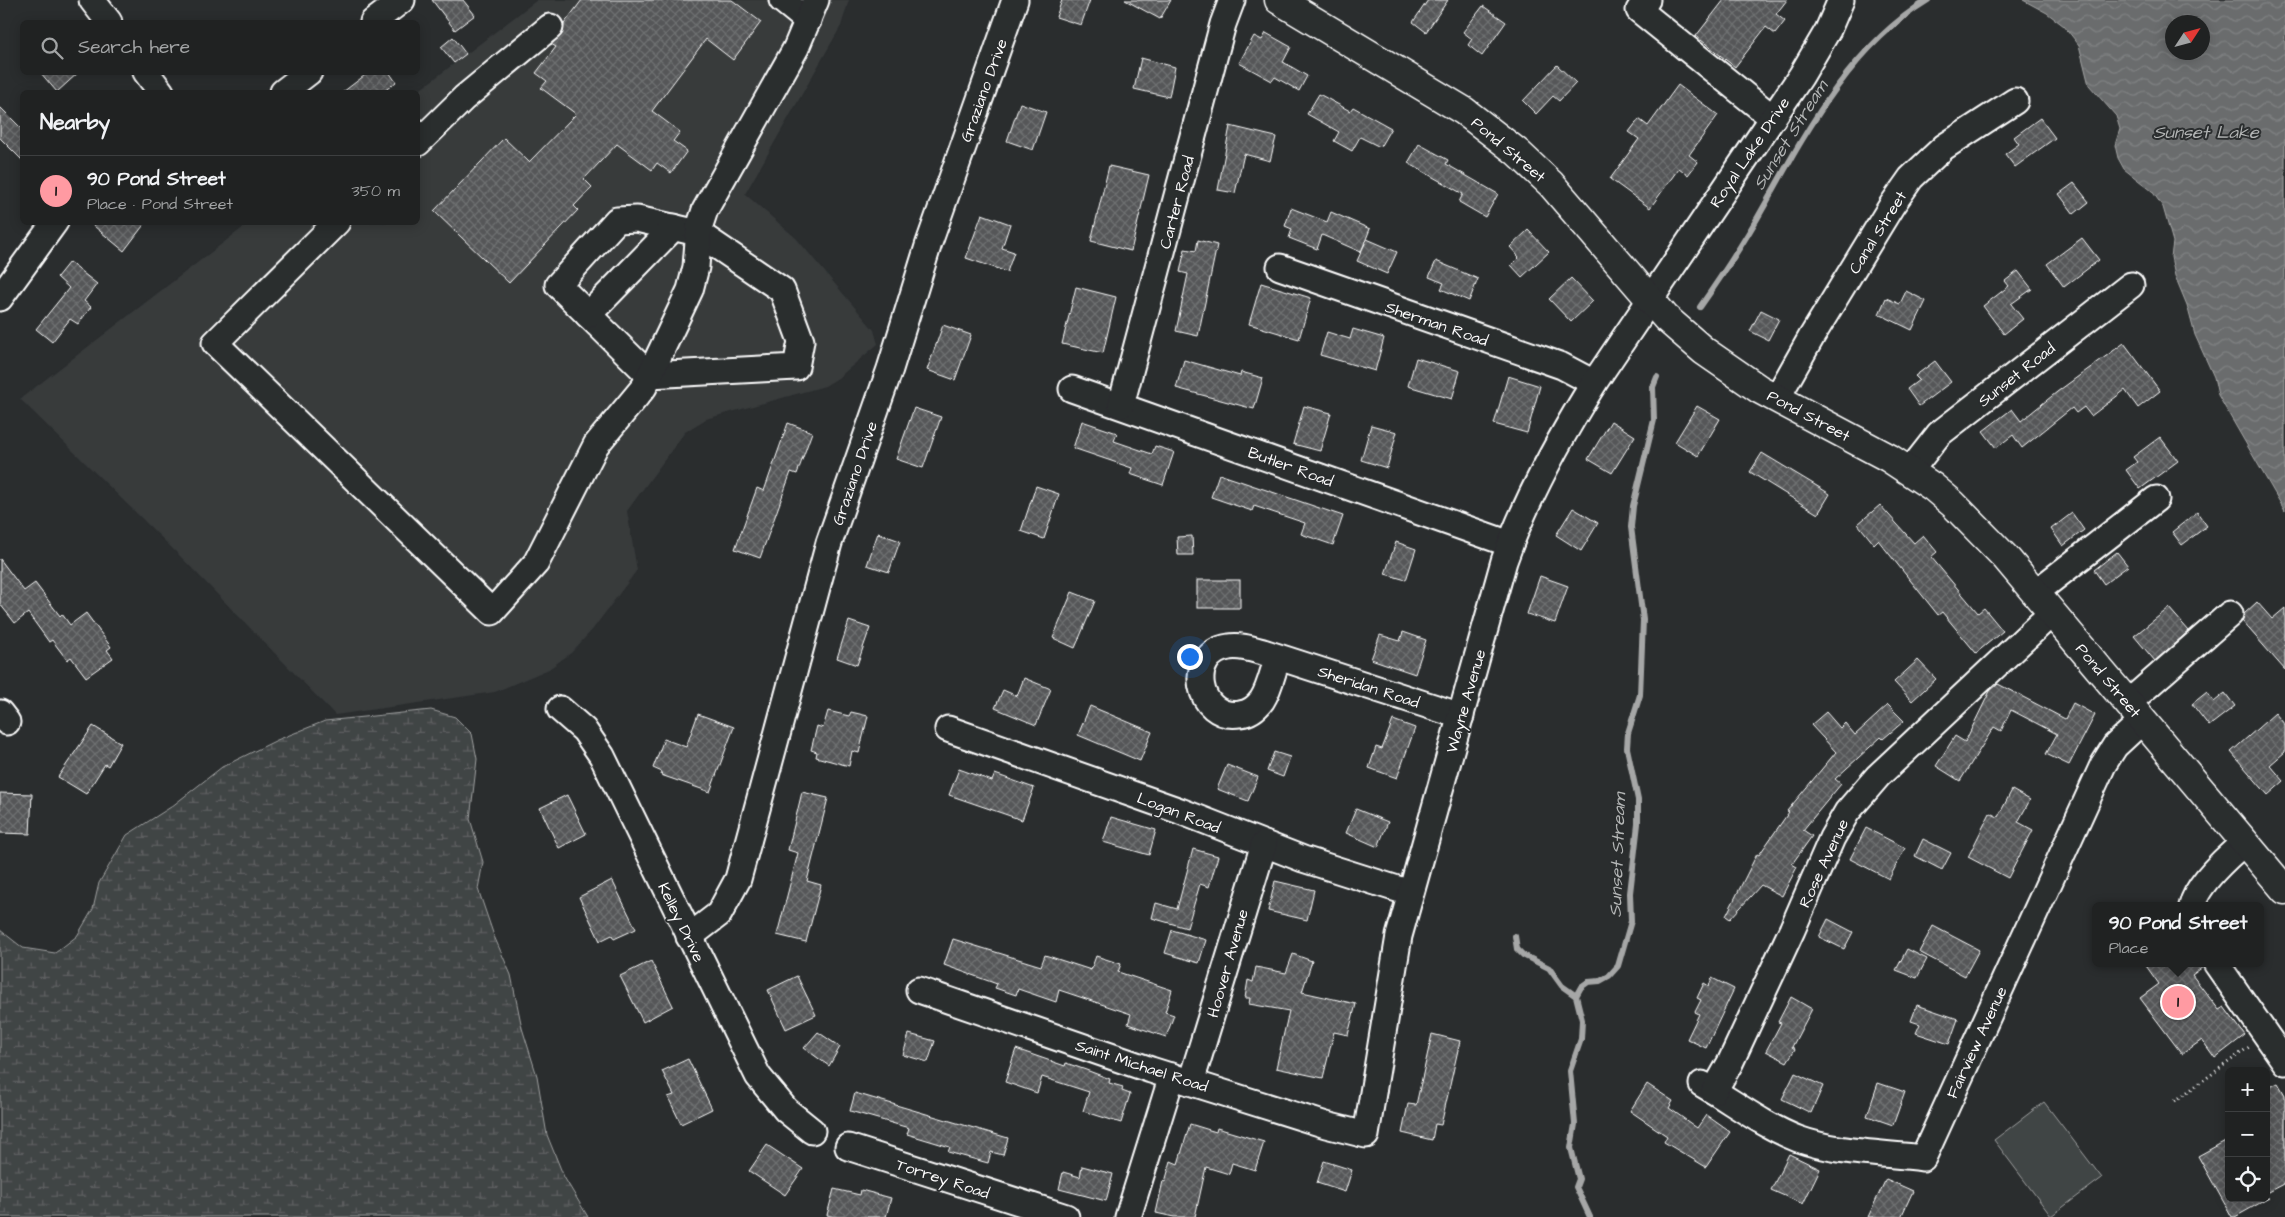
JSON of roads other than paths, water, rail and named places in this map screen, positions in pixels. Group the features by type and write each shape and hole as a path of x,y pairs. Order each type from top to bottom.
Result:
{"main road":[{"name":"Pond Street","path":"1279,0 1457,107 1517,152 1562,196 1650,300 1704,351 1741,377 1777,398 1852,437 1910,471 1933,487 1973,522 2044,603 2285,890"}],"street":[{"path":"92,0 107,20"},
{"path":"376,20 402,0"},
{"path":"334,225 215,343 492,612 536,562 599,440 639,395 690,290 696,267 698,233 705,210 786,65 812,10 782,0"},
{"name":"Graziano Drive","path":"689,937 719,914 738,879 827,550 890,369 929,243 1015,0"},
{"name":"Carter Road","path":"1121,405 1223,24 1232,0"},
{"path":"1648,0 1639,10 1773,118"},
{"name":"Royal Lake Drive","path":"1650,300 1773,118 1819,46 1841,0"},
{"path":"420,141 464,98 550,27"},
{"path":"286,90 305,75"},
{"name":"Canal Street","path":"1777,398 1817,328 1911,178 1944,147 2015,101"},
{"path":"617,220 638,220 698,233 782,290 801,341 796,368 649,376 558,285 617,220"},
{"path":"0,298 53,225"},
{"path":"588,315 674,227"},
{"name":"Sherman Road","path":"1280,267 1562,366 1594,383"},
{"name":"Sunset Road","path":"1910,471 1940,434 2131,285"},
{"name":"Wayne Avenue","path":"1366,1135 1394,957 1410,893 1510,544 1524,513 1594,383 1650,300"},
{"name":"Butler Road","path":"1072,388 1510,544"},
{"name":"Rose Avenue","path":"1708,1087 1730,1063 1792,930 1832,838 1847,812 1878,776 2044,603 2156,499"},
{"path":"2135,712 2230,614"},
{"name":"Sheridan Road","path":"1278,657 1461,716"},
{"name":"Kelley Drive","path":"560,709 584,730 602,756 758,1076 786,1110 812,1131"},
{"name":"Fairview Avenue","path":"1708,1087 1775,1128 1798,1138 1828,1147 1923,1158 2103,765 2135,712"},
{"name":"Logan Road","path":"948,729 1164,805 1264,844 1410,893"},
{"path":"2194,902 2197,894 2224,860 2245,842"},
{"name":"Hoover Avenue","path":"1128,1217 1182,1079 1264,844"},
{"path":"2219,967 2285,1062"},
{"name":"Saint Michael Road","path":"919,990 1182,1079 1340,1129 1366,1135"},
{"name":"Torrey Road","path":"848,1147 1066,1217"}],"water":[{"name":"Sunset Lake","path":"2023,0 2285,0 2285,511 2218,395 2214,377 2195,335 2187,305 2175,276 2171,257 2173,242 2163,207 2152,191 2124,169 2118,158 2115,145 2120,129 2116,116 2089,85 2079,45 2064,26 2047,13"}],"waterway":[{"name":"Sunset Stream","path":"1700,307 1743,243 1798,146 1834,91 1854,65 1877,41 1901,19 1928,0"},
{"name":"Sunset Stream","path":"1590,1217 1576,1187 1579,1179 1571,1148 1575,1124 1570,1071 1581,1039 1582,1020 1576,996 1581,987 1588,982 1600,981 1609,976 1618,966 1631,921 1630,893 1638,824 1638,800 1627,748 1628,733 1640,695 1643,620 1631,527 1633,506 1654,420 1653,387 1657,377"},
{"path":"1515,936 1517,949 1523,955 1549,968 1562,986 1576,996"}],"place":[{"name":"90 Pond Street","path":"2178,1002"}]}
